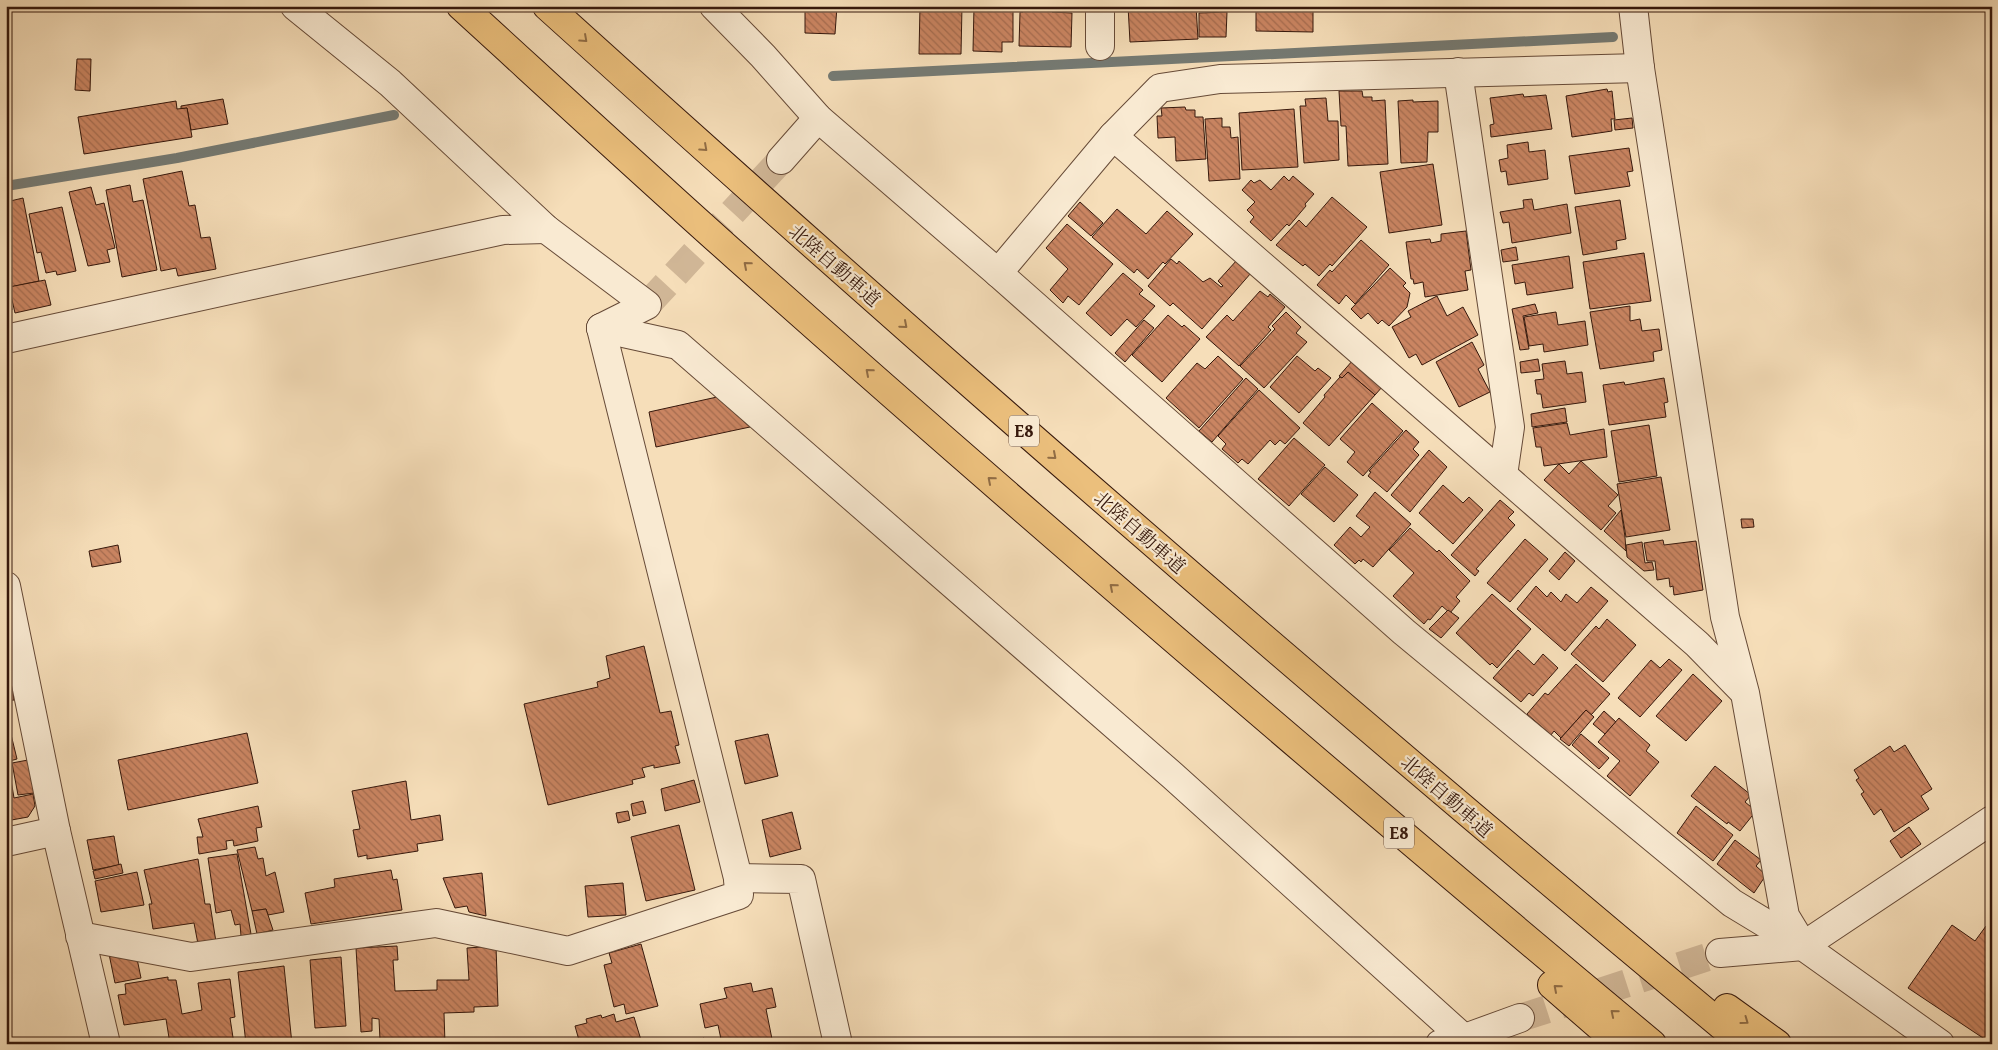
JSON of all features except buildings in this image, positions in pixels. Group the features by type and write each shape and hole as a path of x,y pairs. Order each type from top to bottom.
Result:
{"highway":[{"name":"E8","path":"461,6 737,257 1150,619 1397,832 1652,1044"},
{"name":"北陸自動車道","path":"547,6 800,234 1185,572 1508,848 1744,1044"},
{"path":"1150,619 1263,731 1620,1044"},
{"path":"1508,848 1777,1044"}],"street":[{"path":"295,6 390,83 546,228 647,305 601,328"},
{"path":"714,6 763,56 818,118 998,273 1404,632 1732,902 1803,946 1940,1044"},
{"path":"1100,6 1100,46"},
{"path":"1633,6 1640,68 1725,617 1744,693 1785,916 1803,946"},
{"path":"998,273 1113,136 1160,88 1220,78 1640,68"},
{"path":"1458,72 1510,427 1503,475"},
{"path":"781,160 818,118"},
{"path":"1113,136 1697,644 1744,693"},
{"path":"6,339 503,230 546,228"},
{"path":"80,936 191,957 436,923 568,951 738,895 738,878 601,328"},
{"path":"601,328 678,345 1173,776 1458,1042 1520,1018"},
{"path":"6,586 56,831 106,1044"},
{"path":"1720,953 1803,946 1992,820"},
{"path":"6,842 56,831"},
{"path":"738,878 801,879 838,1044"}],"waterway":[{"path":"833,76 1613,37"},
{"path":"6,186 177,158 394,115"}],"tunnel":[{"path":"647,305 781,160"},
{"path":"1520,1018 1720,953"}]}
